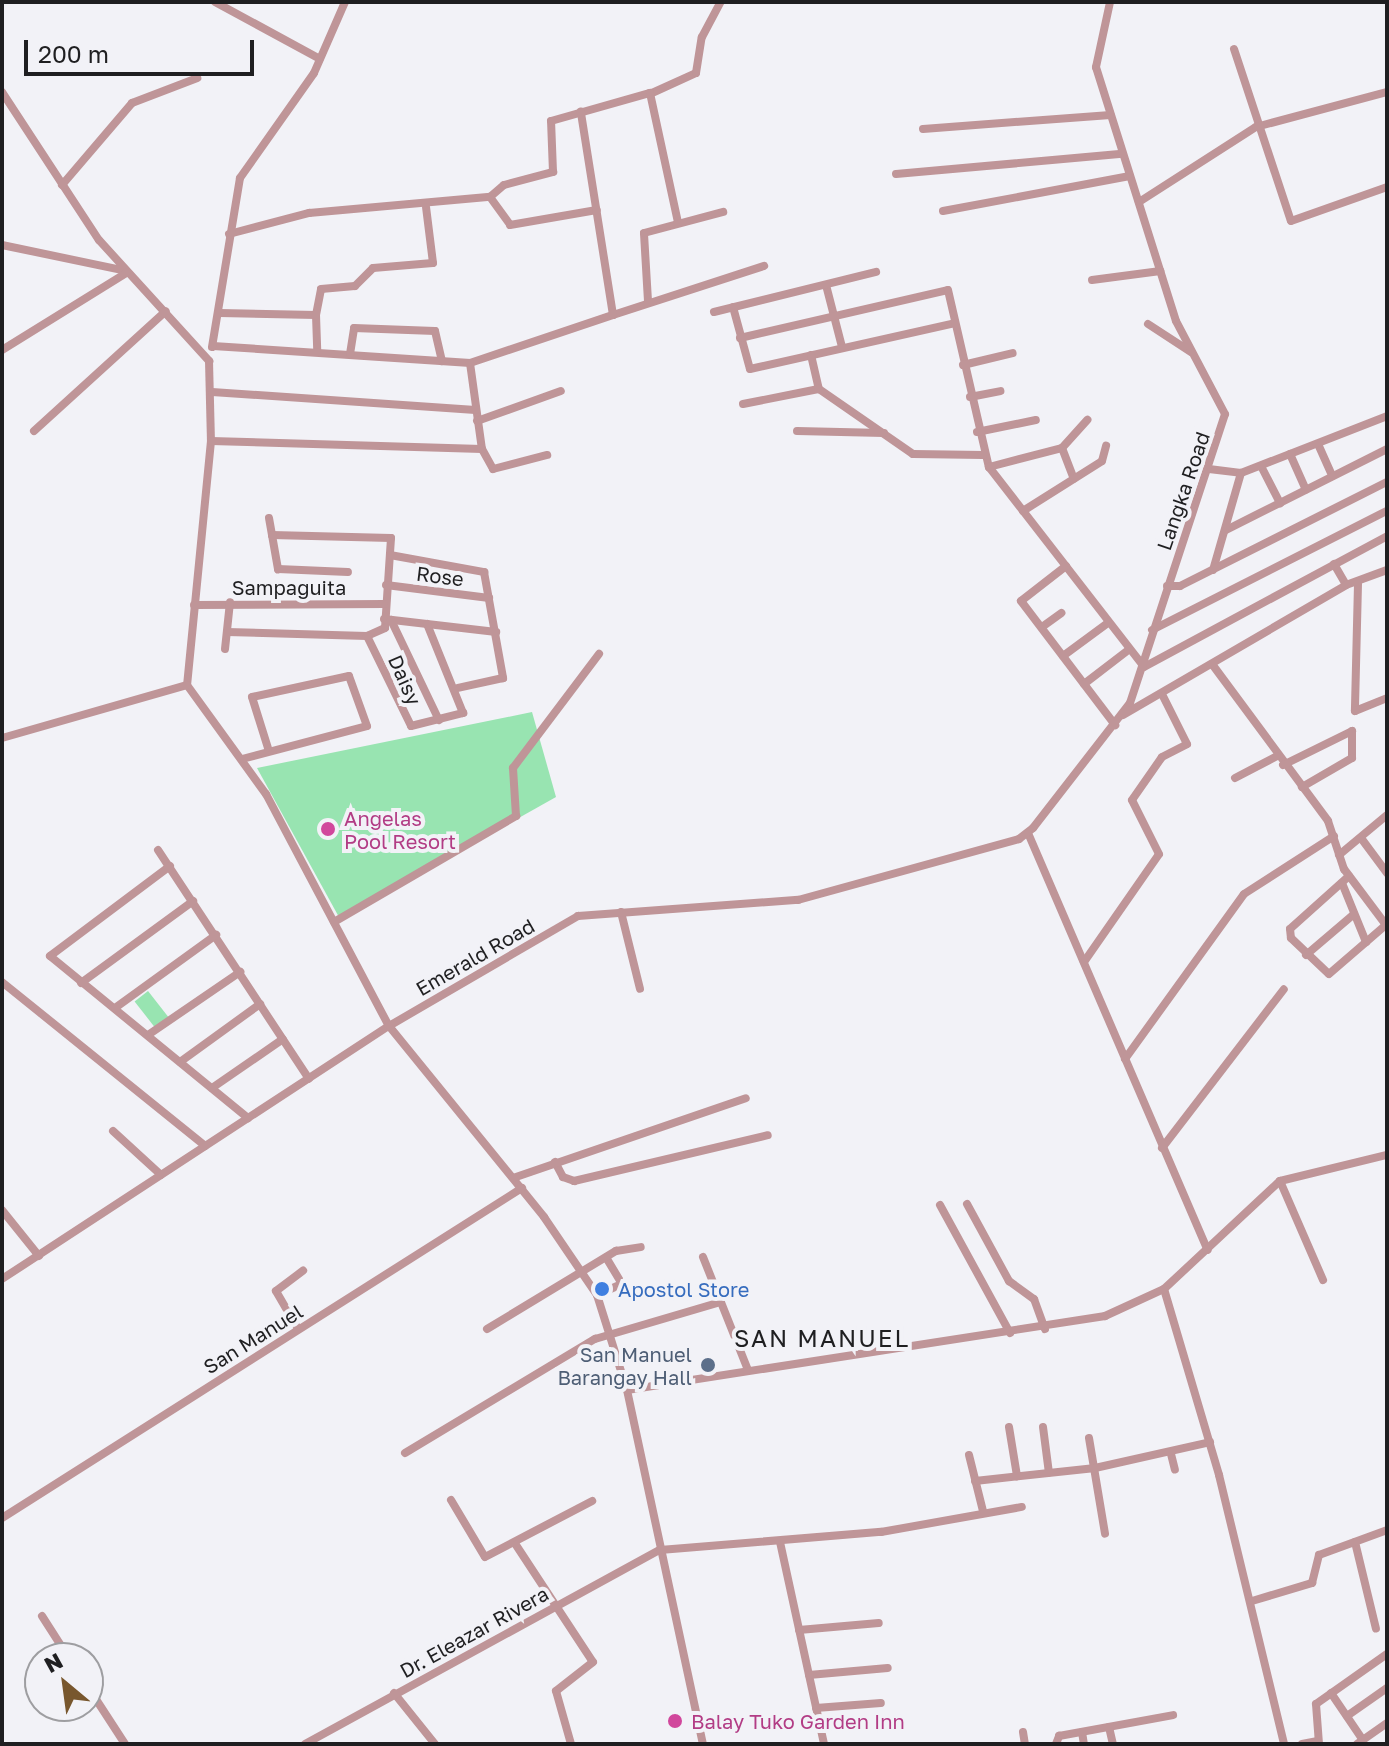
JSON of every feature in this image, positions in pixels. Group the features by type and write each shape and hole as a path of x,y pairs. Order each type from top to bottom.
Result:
{"street":[{"path":"215,2 320,59"},
{"path":"206,354 213,346 220,313 229,234 240,178 320,59 345,2"},
{"path":"229,234 309,213 426,207 490,197 504,185 553,172 549,122 652,93 696,73 702,37 721,2"},
{"name":"Langka Road","path":"1028,833 1123,715 1209,469 1225,407 1192,353 1160,271 1110,115 1095,53 1110,2"},
{"path":"1234,49 1256,127 1294,224 1387,187"},
{"path":"62,185 132,103 197,78"},
{"path":"2,92 62,185 124,271 206,354 212,392 211,441 187,685 242,759 389,1026 522,1188 597,1295 627,1390 703,1744"},
{"path":"1139,202 1256,127 1387,92"},
{"path":"652,93 678,222"},
{"path":"581,112 613,315"},
{"path":"923,129 1110,115"},
{"path":"896,174 1122,154"},
{"path":"943,211 1130,176"},
{"path":"490,197 510,225 597,210"},
{"path":"317,352 316,315 321,289 355,286 373,268 433,263 426,207"},
{"path":"648,301 644,233 723,212"},
{"path":"2,245 124,271"},
{"path":"213,346 470,363 648,301 764,266"},
{"path":"2,350 124,271"},
{"path":"1092,280 1160,271"},
{"path":"714,312 876,272"},
{"path":"826,285 842,347"},
{"path":"740,338 946,289 977,432 989,467 1141,666 1387,536"},
{"path":"733,307 747,369 955,323"},
{"path":"34,431 166,311"},
{"path":"220,313 316,315"},
{"path":"1148,324 1192,353"},
{"path":"350,354 354,328 435,331 442,361"},
{"path":"963,365 1013,353"},
{"path":"811,355 819,389 918,455 983,455"},
{"path":"470,363 482,449 496,471 547,455"},
{"path":"743,404 819,389"},
{"path":"477,421 561,391"},
{"path":"970,397 1000,391"},
{"path":"212,392 475,410"},
{"path":"1209,469 1241,473 1387,416"},
{"path":"977,432 1036,420"},
{"path":"989,467 1062,448 1087,420"},
{"path":"797,431 886,433"},
{"path":"211,441 482,449"},
{"path":"1318,444 1332,476"},
{"path":"1023,511 1104,459 1106,446"},
{"path":"1062,448 1074,479"},
{"path":"1226,530 1387,449"},
{"path":"1290,454 1306,490"},
{"path":"1261,466 1280,503"},
{"path":"1213,570 1241,473"},
{"path":"1167,586 1213,570 1387,482"},
{"path":"1152,630 1387,511"},
{"path":"269,518 278,569 348,572"},
{"path":"272,535 385,535 390,555 384,604 388,619 439,720"},
{"path":"390,555 480,568 489,598 503,678 458,688 427,624"},
{"path":"1334,564 1346,585"},
{"path":"1066,566 1021,599 1115,725"},
{"path":"1123,715 1163,696 1346,585 1358,584 1387,570"},
{"path":"1358,584 1355,711 1387,698"},
{"name":"Rose","path":"386,585 489,598"},
{"path":"225,649 230,602"},
{"name":"Sampaguita","path":"194,605 230,602 384,604"},
{"path":"1042,627 1061,613"},
{"path":"388,619 496,632"},
{"path":"367,636 385,630 388,619"},
{"path":"1063,656 1108,623"},
{"name":"Daisy","path":"227,632 367,636 408,725 463,713 458,688"},
{"path":"1084,684 1127,651"},
{"path":"334,922 516,816 513,768 599,654"},
{"path":"1212,664 1334,836 1353,915 1366,942"},
{"path":"242,759 268,748 367,726 349,676 252,697 268,748"},
{"path":"2,738 187,685"},
{"path":"1084,962 1159,854 1132,800 1162,757 1187,744 1163,696"},
{"path":"1283,765 1352,731 1352,758 1302,787"},
{"path":"1235,778 1277,756"},
{"path":"1339,855 1384,818 1387,829"},
{"path":"1028,833 1208,1250"},
{"name":"Emerald Road","path":"2,1279 389,1026 573,918 798,900 1028,833"},
{"path":"1125,1059 1244,894 1334,836"},
{"path":"1361,838 1387,873"},
{"path":"158,850 309,1079"},
{"path":"170,866 50,953 81,983 248,1118"},
{"path":"1346,880 1386,925 1329,974 1306,955 1289,931 1346,880"},
{"path":"81,983 193,901"},
{"path":"621,912 640,989"},
{"path":"1306,955 1353,915"},
{"path":"115,1008 216,935"},
{"path":"148,1035 240,972"},
{"path":"2,982 205,1146"},
{"path":"1162,1148 1284,989"},
{"path":"180,1062 260,1004"},
{"path":"212,1088 283,1039"},
{"path":"513,1178 746,1098"},
{"path":"113,1131 161,1175"},
{"path":"555,1162 563,1177 574,1181 768,1135"},
{"path":"627,1390 1045,1329 1105,1316 1164,1289 1280,1181 1387,1155"},
{"path":"1280,1181 1323,1280"},
{"name":"San Manuel","path":"2,1518 522,1188"},
{"path":"967,1204 1009,1281 1034,1299 1045,1329"},
{"path":"940,1205 1010,1333"},
{"path":"2,1210 39,1256"},
{"path":"487,1329 606,1257 641,1247"},
{"path":"597,1295 622,1284 606,1257"},
{"path":"703,1257 748,1370"},
{"path":"298,1329 276,1291 303,1271"},
{"path":"1164,1289 1210,1442 1252,1601 1284,1744"},
{"path":"405,1453 611,1333 721,1302"},
{"path":"1009,1427 1017,1476"},
{"path":"1043,1427 1049,1473"},
{"path":"1089,1438 1105,1534"},
{"path":"975,1481 1095,1468 1171,1454 1210,1442"},
{"path":"1171,1454 1175,1470"},
{"path":"969,1455 983,1511"},
{"path":"451,1500 482,1555 516,1545 592,1501"},
{"path":"660,1550 780,1542 1022,1507"},
{"path":"1252,1601 1312,1583 1317,1557 1387,1530"},
{"path":"780,1542 824,1744"},
{"path":"1355,1542 1376,1629"},
{"path":"516,1545 552,1608 593,1662 555,1693 571,1744"},
{"name":"Dr. Eleazar Rivera","path":"305,1744 660,1550"},
{"path":"42,1616 59,1642"},
{"path":"799,1630 879,1623"},
{"path":"1302,1744 1319,1742 1315,1707 1387,1654"},
{"path":"809,1675 888,1668"},
{"path":"1347,1716 1387,1688"},
{"path":"394,1693 435,1744"},
{"path":"1331,1693 1360,1742 1387,1723"},
{"path":"816,1708 881,1703"},
{"path":"104,1712 125,1744"},
{"path":"1056,1744 1059,1736 1173,1715"},
{"path":"1109,1727 1113,1744"},
{"path":"1023,1732 1025,1744"},
{"path":"1082,1732 1084,1744"}],"green space":[{"path":"532,712 556,797 340,919 257,768"},
{"path":"148,991 168,1017 155,1027 135,1001"}],"place":[{"name":"Angelas Pool Resort","path":"328,829"},
{"name":"Apostol Store","path":"602,1289"},
{"name":"San Manuel Barangay Hall","path":"708,1365"},
{"name":"Balay Tuko Garden Inn","path":"675,1721"}],"district":[{"name":"SAN MANUEL","path":"822,1338"}]}
